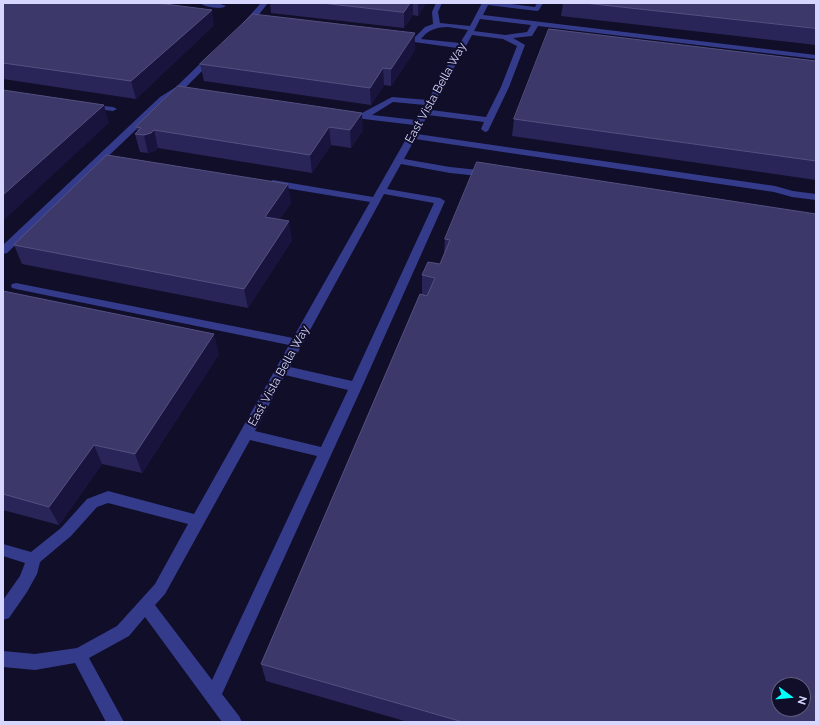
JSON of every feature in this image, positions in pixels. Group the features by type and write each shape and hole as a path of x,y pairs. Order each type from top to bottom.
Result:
{"street":[{"path":"203,3 223,6"},
{"path":"241,31 256,20 265,3"},
{"path":"437,24 434,12 439,3"},
{"path":"486,3 537,9 540,3"},
{"name":"East Vista Bella Way","path":"3,658 35,662 79,655 123,631 160,589 486,3"},
{"path":"478,17 816,57"},
{"path":"416,40 423,31 437,24 505,36 529,34 536,23"},
{"path":"485,129 505,87 521,45 505,36"},
{"path":"392,37 462,46"},
{"path":"3,251 163,99 179,89 218,52"},
{"path":"179,89 202,92"},
{"path":"364,116 392,99 428,108 490,120"},
{"path":"82,104 113,109"},
{"path":"340,113 419,123"},
{"path":"412,136 775,188 792,194 816,197"},
{"path":"398,161 450,170 490,174"},
{"path":"213,695 440,202 261,181"},
{"path":"16,286 297,343"},
{"path":"282,370 356,387"},
{"path":"247,434 325,453"},
{"path":"3,613 21,588 32,567 33,559 66,532 92,503 108,497 198,521"},
{"path":"3,550 33,559"},
{"path":"146,605 233,722"},
{"path":"79,655 115,722"}],"building":[{"path":"3,3 157,3 212,10 131,81 3,63"},
{"path":"322,3 410,3 404,12"},
{"path":"585,3 816,3 816,28"},
{"path":"253,14 415,33 391,69 383,68 370,88 200,64"},
{"path":"549,29 816,61 816,161 514,119"},
{"path":"178,86 362,113 350,130 329,127 310,155 154,130 151,133 144,135 135,134 141,128 136,127"},
{"path":"3,90 104,105 3,195"},
{"path":"107,155 288,184 265,217 289,221 244,289 14,245"},
{"path":"477,162 816,214 816,722 463,722 261,664 420,294 427,296 435,278 422,275 428,262 440,264 450,240 445,239"},
{"path":"3,291 214,334 135,454 94,445 49,507 3,494"}]}
